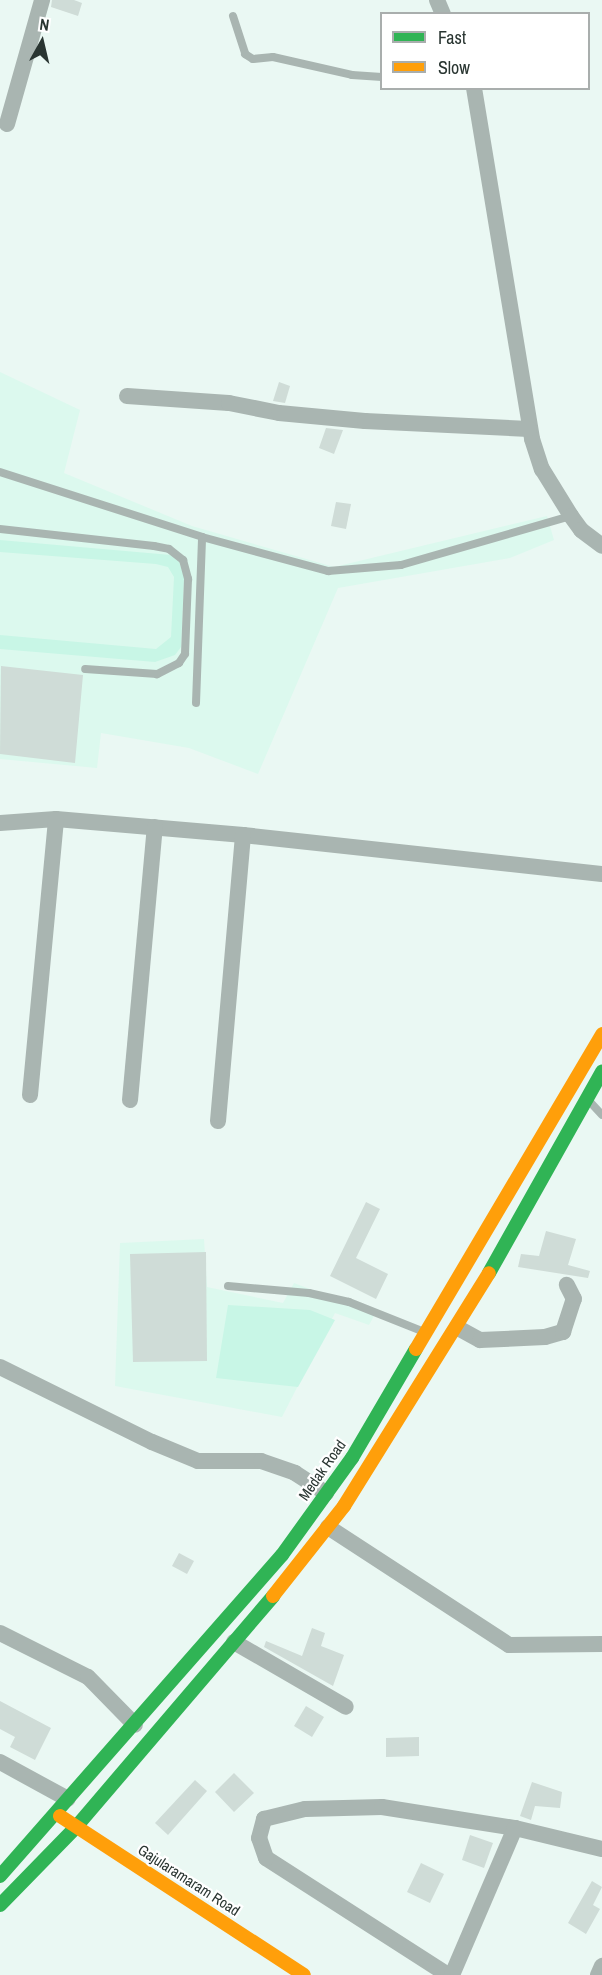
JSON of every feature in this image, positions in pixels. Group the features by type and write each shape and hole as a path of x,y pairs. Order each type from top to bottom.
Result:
{"main road":[{"name":"Medak Road","path":"0,1876 282,1555 327,1493 426,1332 602,1034"},
{"path":"0,1905 76,1827 234,1642 328,1527 458,1328 602,1072"},
{"name":"Gajularamaram Road","path":"56,1812 304,1975"}],"street":[{"path":"7,124 42,0"},
{"path":"474,90 530,429 542,470 581,530 602,546"},
{"path":"127,396 229,403 279,413 365,421 530,429"},
{"path":"30,1095 56,819"},
{"path":"0,823 56,819 155,827 602,874"},
{"path":"130,1100 155,827"},
{"path":"218,1121 243,835"},
{"path":"458,1328 480,1341 545,1337 563,1332 574,1299 567,1285"},
{"path":"0,1367 130,1432 198,1461 261,1461 295,1473 327,1493"},
{"path":"328,1527 450,1610 509,1645 602,1644"},
{"path":"0,1634 88,1677 135,1725"},
{"path":"234,1642 345,1707"},
{"path":"0,1762 68,1799"},
{"path":"447,1975 266,1858 259,1838 264,1819 305,1809 382,1807 515,1828 602,1849"},
{"path":"452,1975 515,1828"},
{"path":"598,1975 602,1966"}],"lane":[{"path":"233,16 245,54 253,59 273,57 352,75 380,77"},
{"path":"0,472 202,537 328,571 363,571 400,565 572,516"},
{"path":"0,529 154,546 169,549 183,560 188,579 185,654 179,663 157,674 86,669"},
{"path":"196,703 202,537"},
{"path":"587,1098 602,1115"},
{"path":"228,1286 319,1295 349,1302 426,1332"}],"shaded area":[{"path":"0,372 80,410 64,473 192,526 334,567 547,516 554,540 510,558 338,588 258,774 189,748 101,733 97,768 0,759"},
{"path":"0,540 171,555 179,561 184,577 181,647 175,655 155,662 0,649 0,635 156,649 171,637 174,577 168,567 156,564 0,552"},
{"path":"204,1239 207,1287 283,1303 294,1283 375,1314 369,1325 335,1313 282,1417 115,1386 120,1243"},
{"path":"228,1305 310,1310 335,1320 298,1387 216,1378"}],"building":[{"path":"52,0 74,0 82,3 78,16 51,7"},
{"path":"279,382 290,386 285,403 273,401"},
{"path":"326,428 343,430 334,454 319,448"},
{"path":"336,502 351,504 346,529 331,526"},
{"path":"1,666 83,675 75,763 0,754"},
{"path":"366,1202 380,1209 356,1258 388,1274 376,1299 330,1276"},
{"path":"546,1231 576,1239 568,1265 590,1271 588,1278 518,1267 521,1254 539,1256"},
{"path":"206,1252 207,1361 133,1362 130,1254"},
{"path":"179,1553 194,1561 187,1574 172,1566"},
{"path":"312,1628 325,1633 321,1646 344,1655 333,1686 264,1647 266,1641 302,1656"},
{"path":"0,1701 51,1728 35,1760 10,1747 15,1737 0,1729"},
{"path":"306,1706 324,1717 312,1737 294,1726"},
{"path":"419,1737 419,1756 386,1757 386,1738"},
{"path":"234,1773 254,1793 234,1812 215,1792"},
{"path":"195,1780 207,1791 168,1835 155,1823"},
{"path":"532,1782 562,1792 560,1808 535,1806 531,1820 520,1816"},
{"path":"470,1835 493,1843 484,1868 462,1860"},
{"path":"421,1863 444,1874 430,1903 407,1892"},
{"path":"592,1881 602,1887 593,1905 600,1909 586,1934 568,1923"}],"traffic: fast":[{"path":"489,1273 602,1072"},
{"path":"0,1876 282,1555 352,1458 416,1349"},
{"path":"0,1905 76,1827 273,1596"}],"traffic: slow":[{"path":"416,1349 602,1034"},
{"path":"273,1596 344,1506 489,1273"},
{"path":"60,1816 304,1975"}]}
